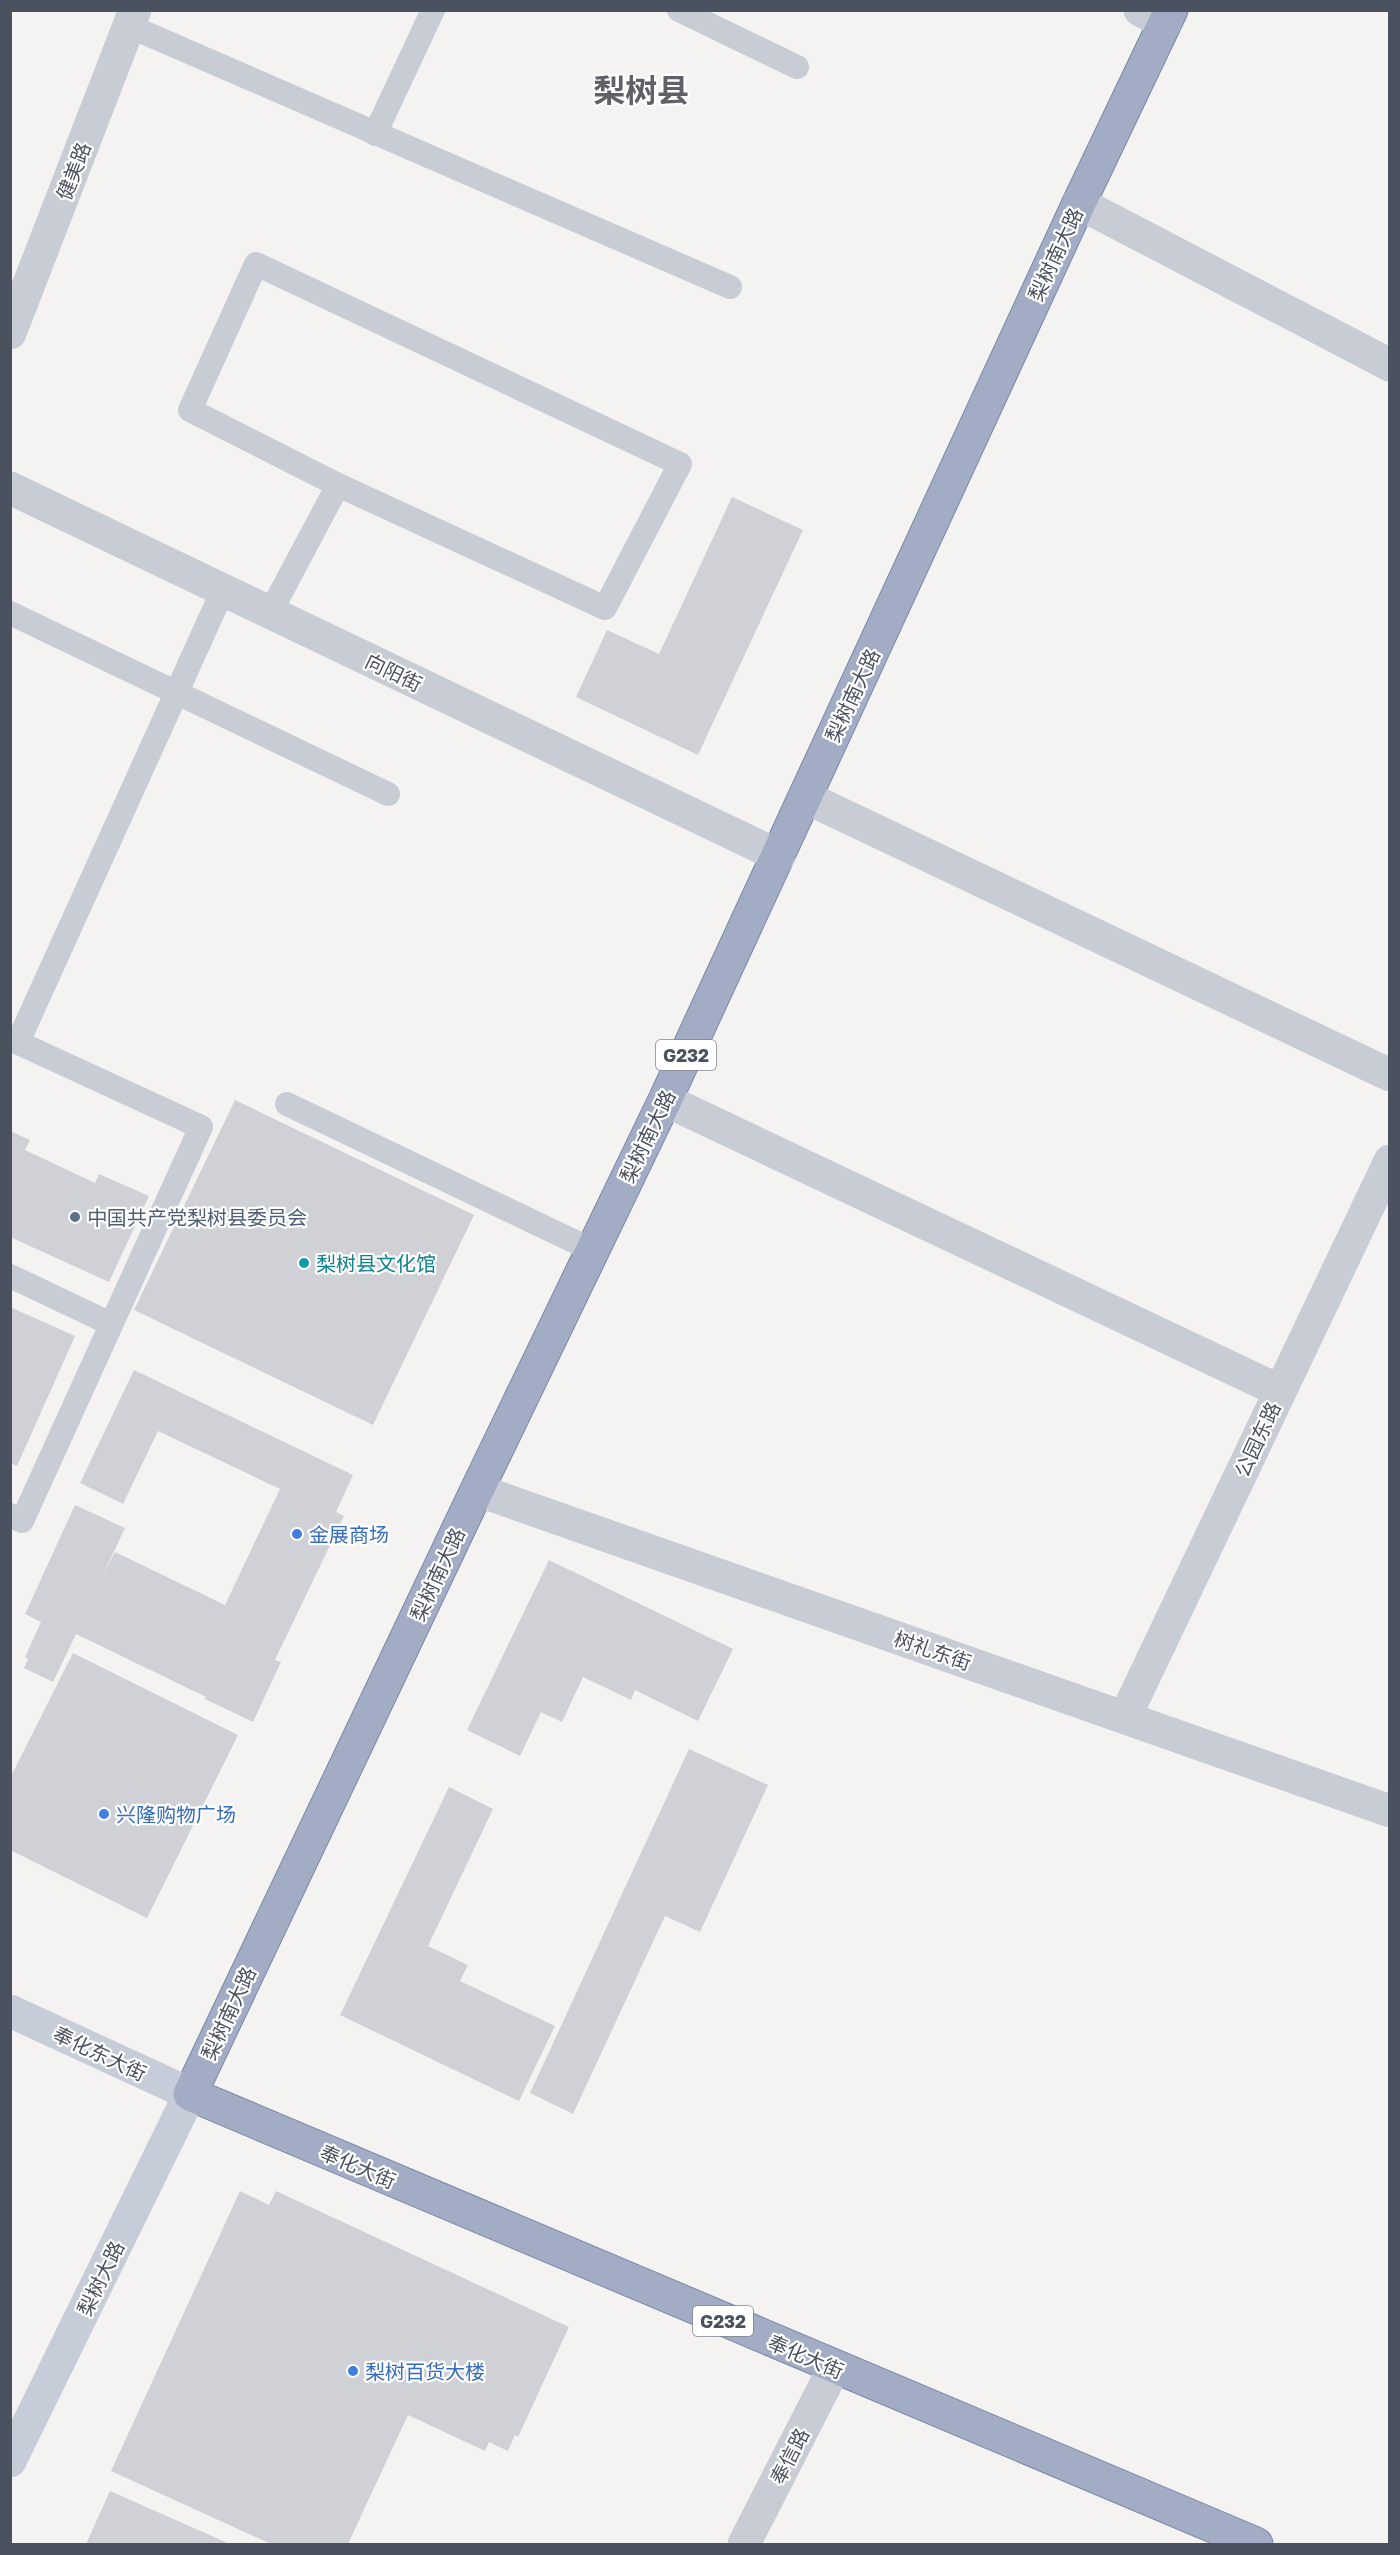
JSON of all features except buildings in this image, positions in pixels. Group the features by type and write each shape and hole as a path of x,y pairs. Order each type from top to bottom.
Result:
{"highway":[{"name":"梨树南大路","path":"190,2094 665,1100 1079,203 1159,15"},
{"name":"奉化大街","path":"190,2094 834,2368 1256,2544"}],"main road":[{"name":"奉化东大街","path":"10,2011 190,2094"},
{"name":"梨树大路","path":"10,2461 190,2094"}],"street":[{"name":"健美路","path":"10,333 132,18"},
{"path":"1079,203 1389,365"},
{"name":"向阳街","path":"10,489 778,856"},
{"path":"805,797 1389,1075"},
{"path":"665,1100 1280,1391"},
{"name":"公园东路","path":"1125,1717 1389,1161"},
{"name":"树礼东街","path":"477,1490 1389,1811"},
{"name":"奉信路","path":"744,2544 834,2368"}],"lane":[{"path":"375,134 433,10"},
{"path":"679,10 798,67"},
{"path":"132,18 375,134 730,287"},
{"path":"256,264 680,464 605,608 338,485 190,410 256,264"},
{"path":"270,613 338,485"},
{"path":"10,1515 22,1521 201,1127 14,1041 223,590"},
{"path":"10,613 388,794"},
{"path":"287,1104 592,1250"},
{"path":"10,1276 111,1324"}],"place":[{"name":"中国共产党梨树县委员会","path":"75,1217"},
{"name":"梨树县文化馆","path":"304,1263"},
{"name":"金展商场","path":"297,1534"},
{"name":"兴隆购物广场","path":"104,1814"},
{"name":"梨树百货大楼","path":"353,2371"}],"district":[{"name":"梨树县","path":"641,90"}]}
